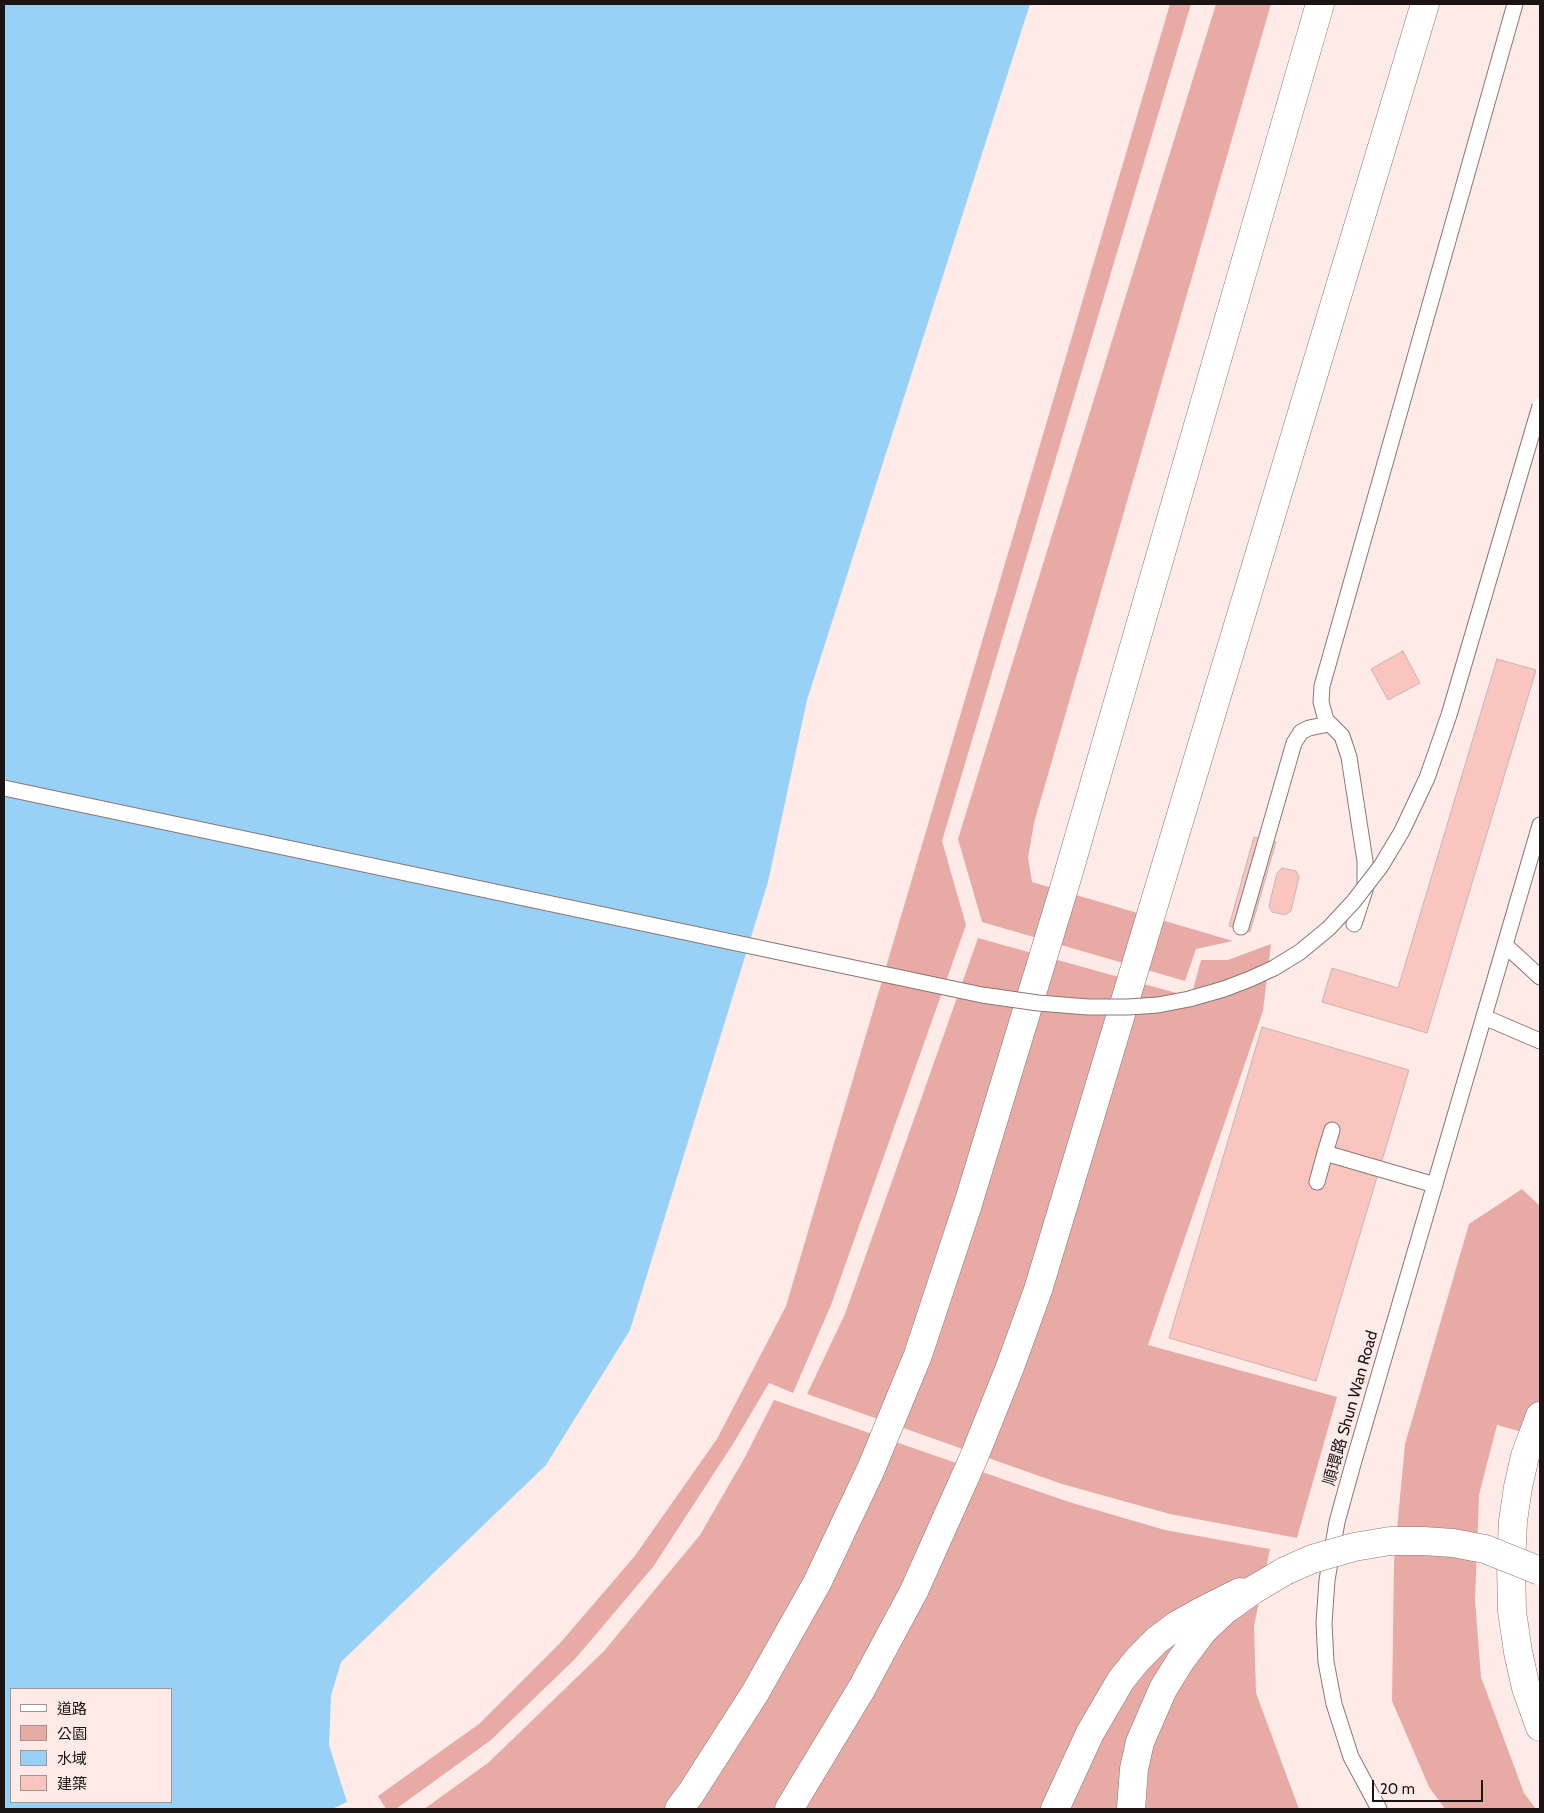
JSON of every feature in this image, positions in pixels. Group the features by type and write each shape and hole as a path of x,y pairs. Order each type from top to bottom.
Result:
{"main road":[{"path":"679,1809 755,1693 817,1583 871,1469 918,1355 952,1252 1065,885 1320,4"},
{"path":"789,1809 862,1688 914,1591 974,1457 1038,1290 1425,4"},
{"path":"1540,1416 1525,1456 1513,1521 1511,1564 1512,1611 1518,1652 1526,1688 1540,1727"},
{"path":"1055,1809 1090,1732 1121,1680 1157,1640 1177,1625 1204,1610 1312,1559 1354,1547 1390,1542 1453,1543 1485,1550 1540,1571"},
{"path":"1131,1809 1134,1769 1140,1742 1163,1689 1181,1660 1202,1632 1225,1610 1253,1590 1285,1571"}],"lane":[{"path":"1354,924 1365,890 1365,862 1349,757 1342,736 1326,720 1321,702 1322,686 1515,4"},
{"path":"4,788 982,995 1038,1003 1088,1007 1143,1006 1189,999 1250,979 1274,968 1300,952 1329,928 1354,901 1381,866 1402,831 1427,778 1449,715 1540,406"},
{"path":"1241,927 1294,743 1301,732 1309,728 1329,724"},
{"name":"順環路 Shun Wan Road","path":"1379,1809 1351,1757 1334,1704 1326,1662 1324,1633 1327,1580 1337,1522 1353,1464 1540,824"},
{"path":"1505,945 1540,977"},
{"path":"1484,1017 1540,1041"},
{"path":"1317,1182 1332,1130"},
{"path":"1325,1153 1435,1185"}],"green space":[{"path":"1170,4 1191,4 942,841 966,925 831,1305 793,1393 769,1383 733,1444 653,1567 575,1659 491,1740 396,1809 386,1809 378,1796 479,1724 561,1642 634,1557 717,1439 786,1306"},
{"path":"1216,4 1271,4 1034,823 1028,858 1032,882 1233,941 1196,949 1185,981 982,922 958,839"},
{"path":"978,938 1191,997 1201,960 1228,960 1271,944 1263,1011 1148,1345 1337,1397 1297,1538 1170,1514 1062,1484 807,1394 845,1314"},
{"path":"1522,1189 1540,1206 1540,1437 1497,1425 1479,1495 1475,1600 1481,1677 1524,1793 1536,1809 1445,1809 1429,1787 1392,1701 1394,1562 1405,1444 1469,1224"},
{"path":"774,1400 1069,1502 1165,1530 1270,1549 1254,1626 1256,1693 1299,1809 424,1809 488,1763 604,1651 700,1535 745,1457"}],"water":[{"path":"4,4 1030,4 807,700 768,882 630,1330 546,1465 341,1662 331,1696 329,1745 347,1802 332,1809 4,1809"}],"building":[{"path":"1403,651 1420,683 1388,700 1371,669"},
{"path":"1497,659 1536,670 1427,1033 1322,1002 1332,968 1398,988"},
{"path":"1254,837 1276,842 1250,932 1229,926"},
{"path":"1282,868 1296,871 1299,877 1291,911 1285,915 1272,912 1269,906 1277,873"},
{"path":"1262,1027 1409,1070 1316,1381 1169,1338"}]}
